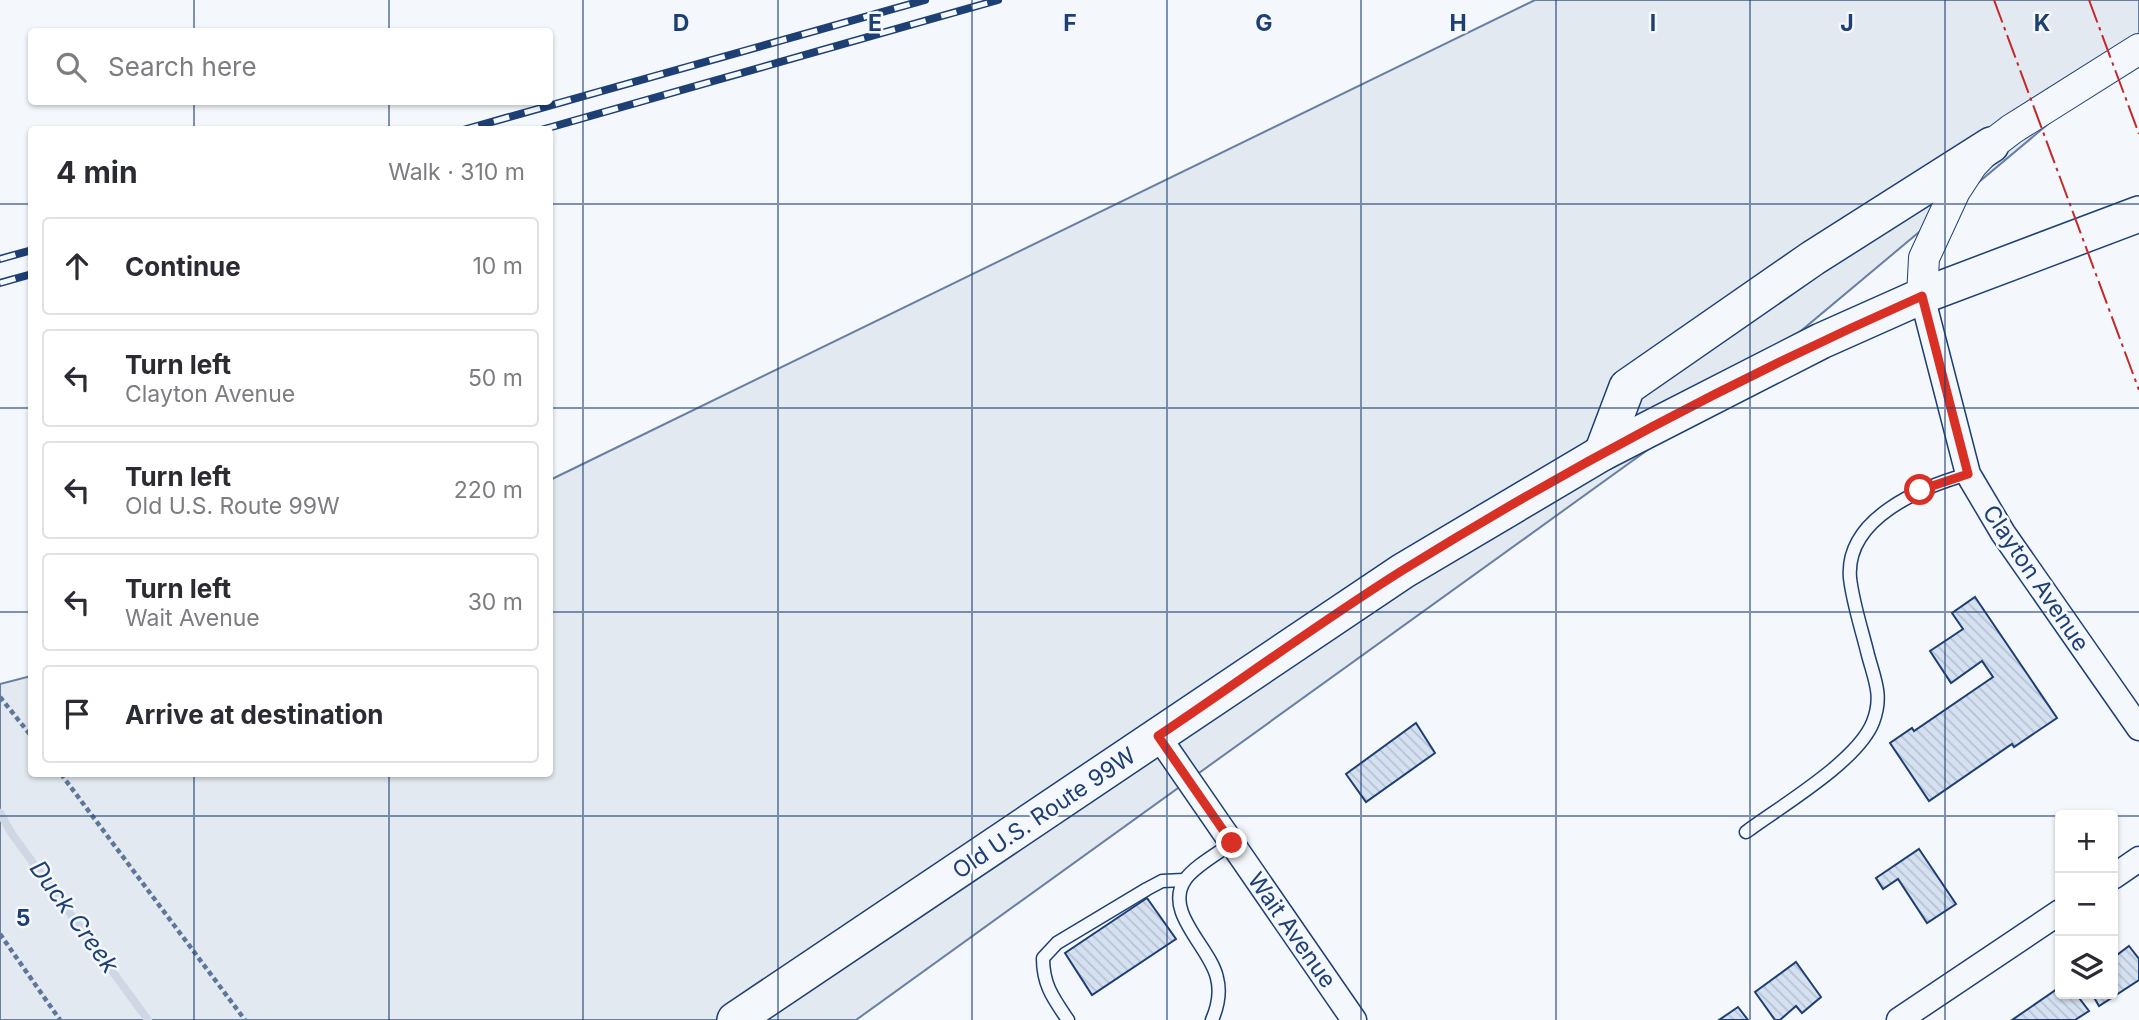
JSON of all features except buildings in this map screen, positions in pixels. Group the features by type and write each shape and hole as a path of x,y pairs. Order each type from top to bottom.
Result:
{"main road":[{"path":"1602,453 1627,387 1813,258 1992,145"},
{"name":"Old U.S. Route 99W","path":"735,1020 1402,571 1602,453 1821,341 1922,296 2139,214"}],"street":[{"path":"1922,296 1923,258 1955,191 1972,164 2012,129 2139,49"},
{"name":"Clayton Avenue","path":"1922,296 1968,474 2003,533 2139,729"},
{"name":"Wait Avenue","path":"1158,736 1354,1020"},
{"path":"2118,874 2139,859"},
{"path":"1899,1020 2055,915"}],"lane":[{"path":"1746,832 1846,759 1862,743 1872,723 1879,698 1850,576 1852,555 1865,532 1901,500 1920,490 1968,474"},
{"path":"1212,1020 1219,999 1217,976 1209,957 1183,916 1180,897 1185,880 1232,843"},
{"path":"1068,1020 1043,977 1043,958 1056,943 1147,889 1163,881 1185,880"}],"path":[{"path":"0,697 28,732"},
{"path":"63,777 245,1020"},
{"path":"0,934 60,1020"}],"shaded area":[{"path":"1535,0 2139,0 2139,48 1728,392 856,1020 0,1020 0,684 28,677 28,777 553,777 553,479"}],"waterway":[{"name":"Duck Creek","path":"0,813 12,834 148,1020"}],"railway":[{"path":"553,105 925,0"},
{"path":"553,127 998,0"},
{"path":"477,126 552,105"},
{"path":"0,259 28,251"},
{"path":"0,283 28,275"}],"power":[{"path":"1994,0 2139,390"},
{"path":"2089,0 2139,134"}],"route":[{"path":"1232,843 1158,736 1402,571 1602,453 1821,341 1922,296 1968,474 1920,490"}]}
